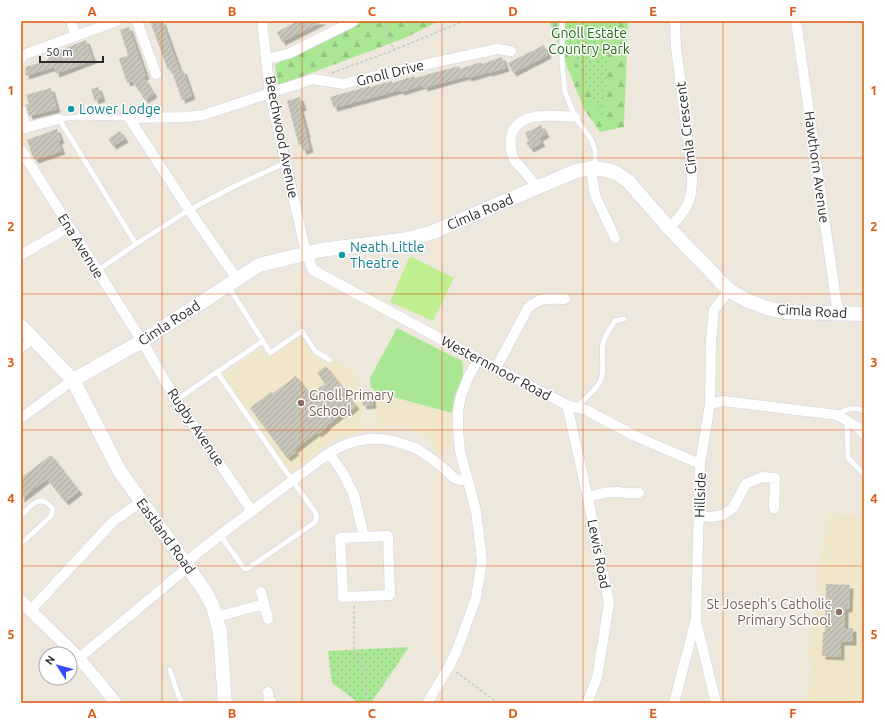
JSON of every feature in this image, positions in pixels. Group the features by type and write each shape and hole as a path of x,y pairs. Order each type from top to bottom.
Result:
{"main road":[{"name":"Cimla Road","path":"73,380 142,341 259,265 321,250 408,239 433,232 576,171 593,168 616,173 628,182 669,228 729,290 746,300 767,308 784,312 864,314"},
{"name":"Eastland Road","path":"21,326 73,380 119,470 187,565 212,604 220,633 225,703"}],"street":[{"path":"71,21 76,36"},
{"path":"21,59 23,55 117,21"},
{"path":"137,21 156,74"},
{"name":"Beechwood Avenue","path":"262,21 270,94 306,253"},
{"path":"267,59 288,54 354,21"},
{"name":"Cimla Crescent","path":"669,228 680,217 689,203 693,187 676,47 675,21"},
{"name":"Hawthorn Avenue","path":"796,21 838,314"},
{"name":"Gnoll Drive","path":"129,118 187,117 203,115 313,79 343,84 497,49 511,51"},
{"path":"21,110 23,129 59,119"},
{"path":"537,187 516,162 510,144 512,134 517,126 525,120 534,117 542,115 575,117"},
{"path":"129,118 189,210 232,282"},
{"name":"Ena Avenue","path":"21,150 142,341"},
{"path":"593,168 595,195 615,238"},
{"path":"21,255 69,227"},
{"name":"Westernmoor Road","path":"306,253 313,270 478,359 572,407 586,410 635,436 700,464"},
{"name":"Hillside","path":"674,703 696,619 700,464 710,404 711,341 714,310 729,290"},
{"path":"496,368 528,308 535,302 544,299 565,299"},
{"path":"21,348 33,338"},
{"name":"Rugby Avenue","path":"142,341 176,400 252,511"},
{"path":"426,703 449,667 457,650 476,598 482,560 476,511 460,452 458,431 458,411 461,396 478,359"},
{"path":"21,418 73,380"},
{"path":"710,404 724,401 837,415 859,428 864,434"},
{"name":"Lewis Road","path":"572,407 609,603 597,678 587,703"},
{"path":"79,658 220,535 292,480 339,447 353,441 367,439 384,439 401,443 419,450 454,478 467,480"},
{"path":"329,453 343,473 354,495 364,537"},
{"path":"699,516 710,517 723,515 733,508 746,484 762,477 775,478 774,508"},
{"path":"588,497 615,492 628,494 639,493"},
{"path":"31,610 115,520 141,502"},
{"path":"388,536 390,595 343,597 340,538 364,537 388,536"},
{"path":"261,592 268,619"},
{"path":"21,601 79,658 116,703"},
{"path":"216,617 264,604"},
{"path":"696,619 716,703"},
{"path":"268,692 269,699 272,703"}],"lane":[{"path":"562,21 562,64 565,92 575,117 591,139 595,150 593,168"},
{"path":"129,118 78,117 59,119 136,244"},
{"path":"97,271 189,210 235,186 286,163"},
{"path":"232,282 270,353 302,331 315,351 330,360"},
{"path":"572,407 581,402 595,388 601,379 603,342 615,321 624,319"},
{"path":"176,400 263,341"},
{"path":"217,372 317,516 314,523 247,569 243,567 220,535"},
{"path":"837,415 850,409 858,408 864,411"},
{"path":"847,421 848,458 864,474"},
{"path":"21,516 34,503 40,501 45,502 53,509 50,516 23,542 21,542"},
{"path":"170,670 182,703"}],"path":[{"path":"382,21 394,50"},
{"path":"313,79 394,50 464,21"},
{"path":"354,596 354,649 366,673 367,703"},
{"path":"459,674 498,703"}],"shaded area":[{"name":"Gnoll Primary School","path":"397,328 462,361 464,368 454,397 449,431 451,446 435,452 432,442 428,437 399,426 389,426 380,433 376,432 370,378"},
{"name":"Gnoll Primary School","path":"299,337 312,353 329,365 334,361 357,374 359,399 362,399 361,407 364,432 352,434 332,441 289,474 223,376 262,348 269,358"},
{"name":"St Joseph's Catholic Primary School","path":"827,515 864,516 864,599 862,625 864,703 807,703 812,661 807,660 820,578 817,578"}],"green space":[{"path":"363,21 439,21 405,38 279,85 278,84 276,64"},
{"path":"549,21 628,21 624,127 600,132 584,109"},
{"name":"Gnoll Estate Country Park","path":"557,21 611,21 603,121"},
{"path":"410,256 454,278 433,321 390,302"},
{"name":"Gnoll Primary School","path":"397,328 462,361 463,375 454,398 452,413 375,392 373,388 371,388 370,378"},
{"path":"409,647 371,703 359,703 332,683 328,651"}],"building":[{"path":"150,21 162,21 180,71 183,70 192,96 182,100 171,69 168,70"},
{"path":"298,21 323,21 282,42 277,32"},
{"path":"129,27 146,76 143,77 154,94 145,100 132,81 127,83 119,59 128,55 120,30"},
{"path":"86,40 93,60 56,74 54,67 25,76 26,67 49,60 47,55"},
{"path":"544,45 548,55 513,73 508,63"},
{"path":"502,57 506,68 468,78 467,76 424,88 423,85 401,92 400,90 334,108 330,97 392,81 392,83 414,76 415,78 459,66 460,69 481,62 482,64"},
{"path":"98,87 102,98 95,101 91,89"},
{"path":"51,88 57,109 29,116 26,105 29,104 26,95"},
{"path":"300,97 303,107 300,108 310,149 303,151 301,144 299,145 287,101"},
{"path":"541,125 546,134 539,138 542,143 530,149 526,142 529,141 525,133"},
{"path":"57,129 61,140 58,141 62,151 35,160 27,140"},
{"path":"120,131 125,139 113,146 108,139"},
{"path":"326,366 356,406 349,412 347,410 318,434 317,432 294,450 296,452 287,458 250,408 296,376 310,394 325,384 317,373"},
{"path":"371,390 373,405 363,406 361,391"},
{"path":"51,455 79,491 65,502 47,479 21,499 21,478"},
{"path":"826,584 850,585 849,609 845,609 845,628 853,628 853,642 841,642 841,657 822,656 823,632 825,632"}],"place":[{"name":"Lower Lodge","path":"71,109"},
{"name":"Neath Little Theatre","path":"342,255"},
{"name":"Gnoll Primary School","path":"301,403"},
{"name":"St Joseph's Catholic Primary School","path":"839,612"}]}
